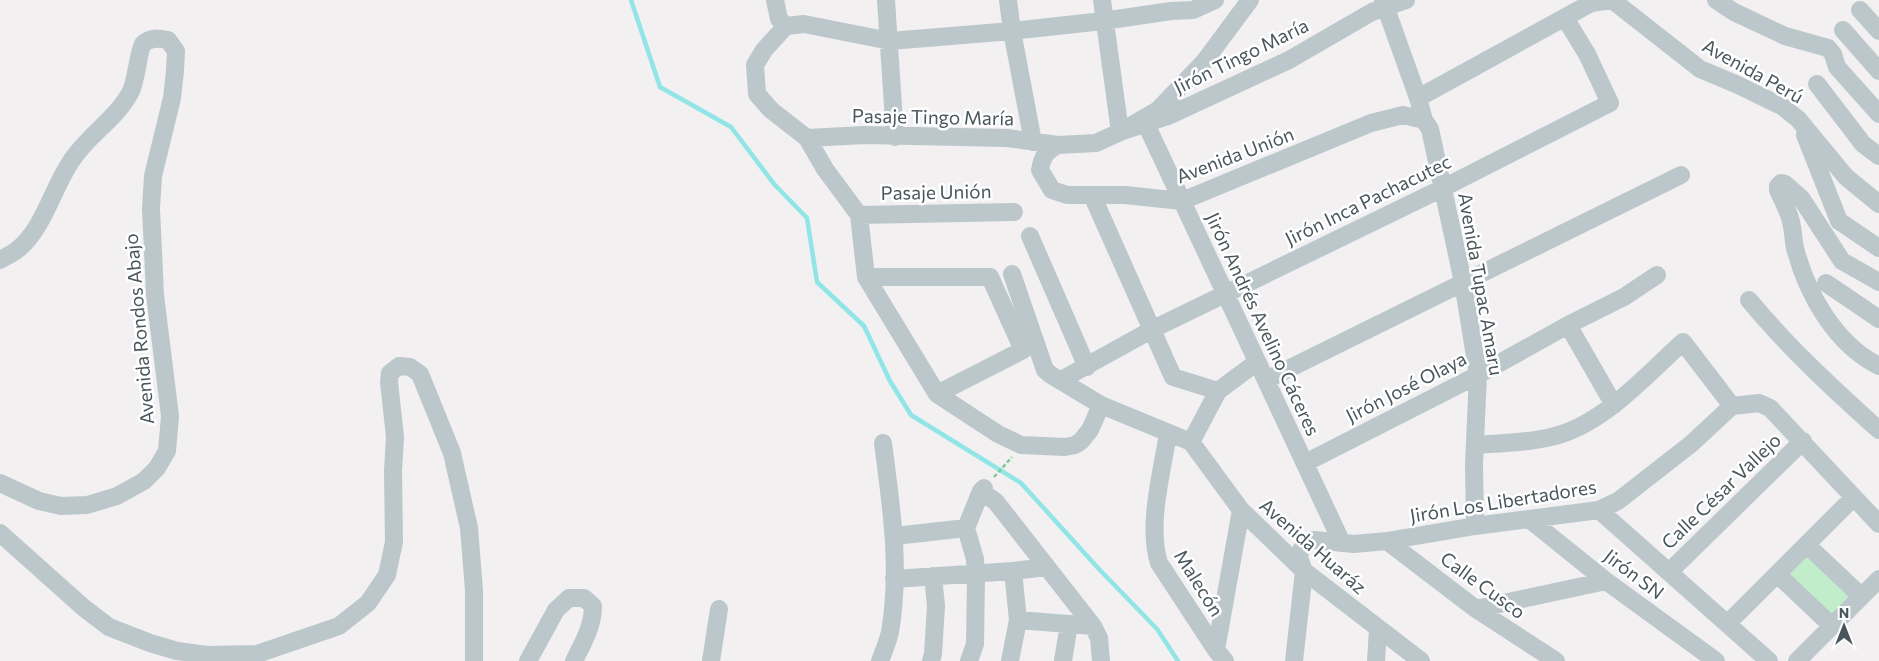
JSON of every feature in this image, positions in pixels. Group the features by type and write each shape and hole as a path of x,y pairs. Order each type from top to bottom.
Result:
{"street":[{"path":"774,0 778,19 786,26"},
{"path":"886,0 895,137"},
{"path":"1008,0 1012,32 1033,142"},
{"path":"1102,0 1120,132 1158,110 1178,90 1204,62 1250,0"},
{"path":"1101,405 1090,430 1075,445 1021,445 998,434 937,394 866,277 859,215 824,169 807,138 772,110 757,94 755,65 764,50 786,26 804,24 890,41 1012,32 1171,11 1193,10 1215,0"},
{"name":"Jirón Tingo María","path":"1120,132 1168,116 1289,60 1385,4 1406,0"},
{"name":"Avenida Perú","path":"1565,18 1592,3 1612,0 1700,69 1738,84 1783,107 1798,119 1846,177 1879,204"},
{"path":"1716,0 1734,12 1785,36 1828,48 1833,54 1837,67 1879,114"},
{"name":"Avenida Tupac Amaru","path":"1385,4 1424,120 1430,129 1463,282 1478,375 1474,464 1475,526"},
{"path":"1860,10 1879,31"},
{"path":"1418,98 1565,18"},
{"name":"Jirón Inca Pachacutec","path":"1061,380 1153,329 1443,188 1610,102 1586,54 1565,18"},
{"path":"1843,30 1879,71"},
{"name":"Avenida Rondos Abajo","path":"0,260 17,250 36,228 73,157 122,106 132,89 142,44 151,39 168,40 176,51 176,71 168,115 153,176 151,208 155,294 170,416 167,451 157,468 144,481 117,496 87,505 61,506 46,502 0,483"},
{"path":"1817,84 1863,144 1879,156"},
{"name":"Avenida Unión","path":"1058,145 1047,151 1042,160 1040,170 1052,190 1067,195 1125,195 1182,201 1371,123 1402,115 1424,120"},
{"path":"1798,119 1839,221 1879,248"},
{"name":"Jirón Andrés Avelino Cáceres","path":"1146,124 1342,543"},
{"name":"Pasaje Tingo María","path":"807,138 865,135 1007,138 1058,145 1096,142 1120,132"},
{"path":"1266,380 1681,176"},
{"path":"1879,282 1842,261 1823,229 1801,198 1785,184 1778,186 1790,217 1795,247 1805,278 1817,302 1838,334 1868,361 1879,366"},
{"path":"1092,195 1173,377 1218,391"},
{"name":"Pasaje Unión","path":"859,215 1014,212"},
{"path":"1030,236 1087,367"},
{"path":"1012,274 1045,370 1101,405 1191,442 1218,391 1257,362"},
{"name":"Jirón José Olaya","path":"1305,463 1478,375 1568,325 1624,297 1657,275"},
{"path":"866,277 990,277 1023,350 937,394"},
{"path":"1826,283 1879,319"},
{"path":"1749,300 1774,330 1827,383 1879,430"},
{"path":"1568,325 1614,405"},
{"path":"1476,445 1552,437 1580,427 1614,405 1683,342 1732,406 1759,403 1770,408 1852,498 1879,524"},
{"path":"0,533 84,608 109,627 177,651 207,655 257,654 339,626 368,603 387,575 394,542 393,471 395,437 389,382 390,373 399,366 410,367 420,374 452,453 469,528 474,590 474,661"},
{"name":"Jirón Los Libertadores","path":"1304,571 1299,558 1302,547 1314,540 1354,544 1387,541 1475,526 1599,510 1618,502 1691,444 1732,406"},
{"name":"Malecón","path":"1168,433 1153,531 1156,553 1159,563 1221,656"},
{"name":"Calle César Vallejo","path":"1669,572 1802,441"},
{"name":"Avenida Huaráz","path":"1191,442 1241,510 1304,571 1421,661"},
{"path":"880,661 890,633 895,536 882,443"},
{"path":"969,661 974,644 976,575 975,559 966,528 982,489 996,502 1093,626 1099,638 1102,661"},
{"path":"1727,624 1852,498"},
{"path":"1221,656 1241,510"},
{"path":"1599,510 1769,661"},
{"name":"Jirón SN","path":"1529,519 1606,580 1716,661"},
{"path":"895,536 966,528"},
{"name":"Calle Cusco","path":"1387,541 1476,609 1556,661"},
{"path":"1807,544 1861,596"},
{"path":"894,579 976,575 1047,567"},
{"path":"1010,661 1018,620 1013,571"},
{"path":"1294,661 1304,571"},
{"path":"1777,574 1832,626"},
{"path":"931,661 936,606 934,576"},
{"path":"1797,661 1879,579"},
{"path":"1476,609 1606,580"},
{"path":"528,661 556,610 569,598 584,598 593,606 593,618 574,661"},
{"path":"711,661 719,609"},
{"path":"1018,620 1093,626"},
{"path":"1064,661 1069,624"},
{"path":"1376,661 1378,628"}],"path":[{"path":"982,489 1014,456"}],"green space":[{"path":"1807,550 1856,597 1832,621 1784,574"}],"waterway":[{"path":"631,0 660,87 731,127 774,184 807,218 817,282 864,326 890,381 911,415 1021,483 1098,568 1157,629 1178,661"}]}
